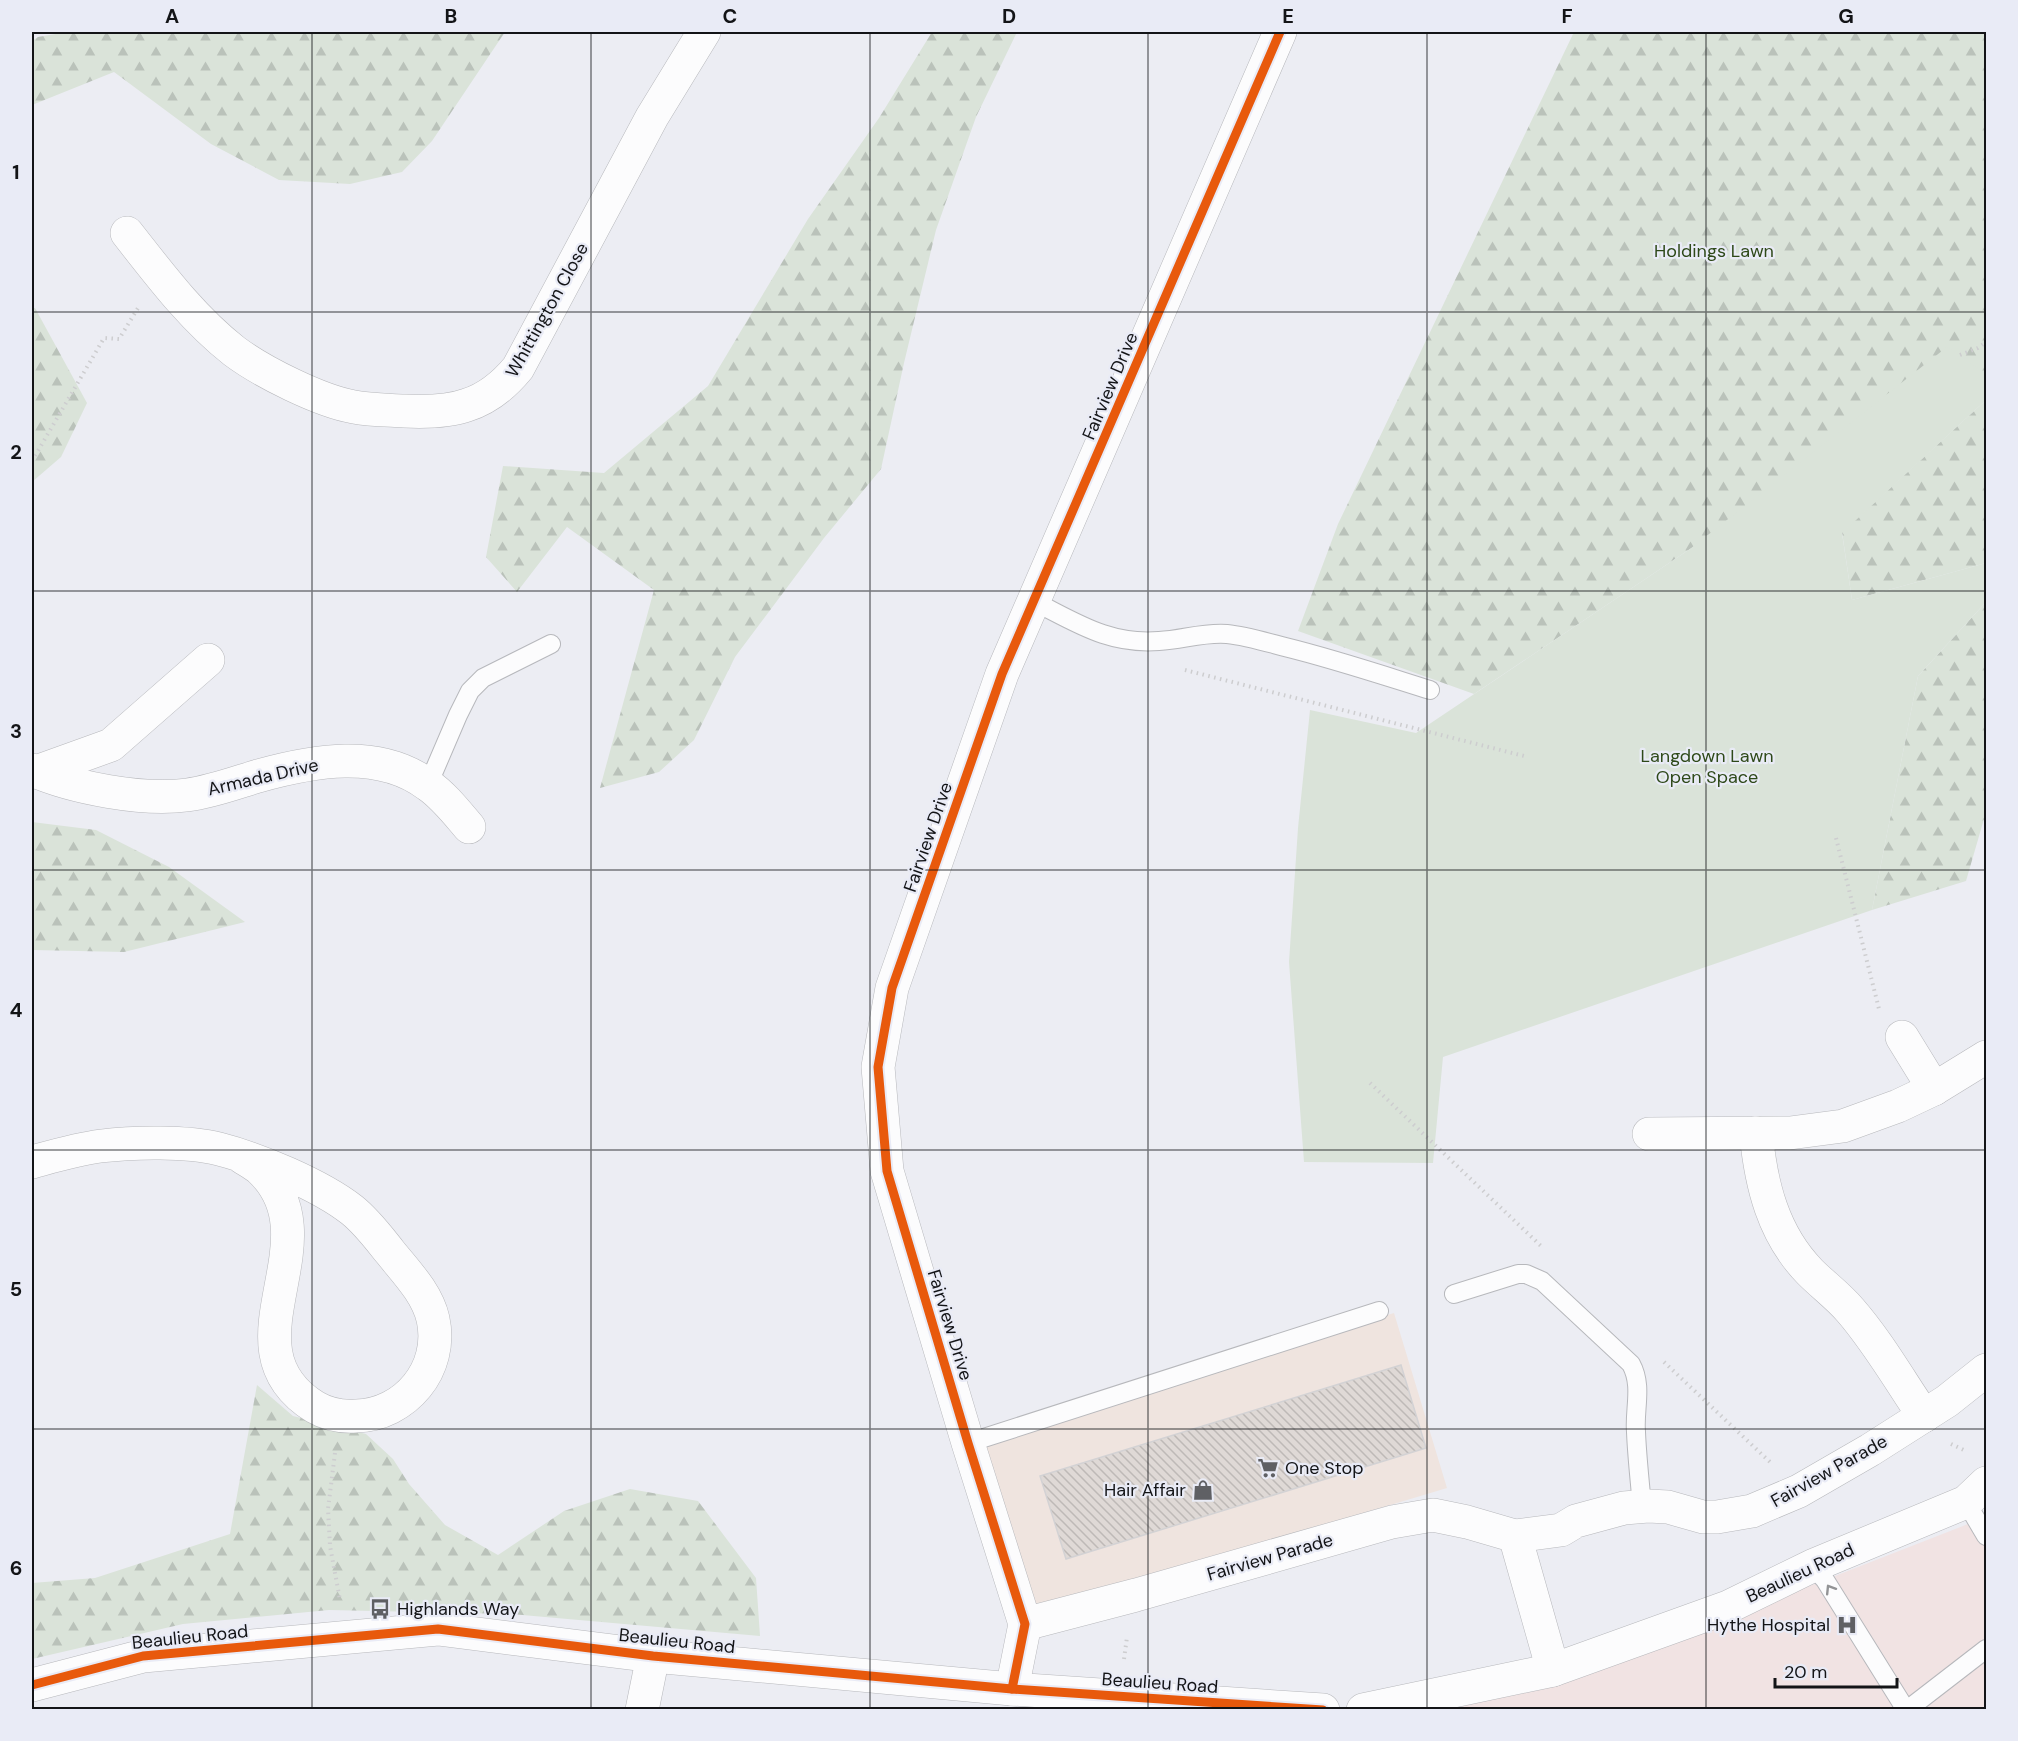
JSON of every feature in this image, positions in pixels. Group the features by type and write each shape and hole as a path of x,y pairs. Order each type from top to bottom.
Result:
{"street":[{"name":"Whittington Close","path":"127,233 189,310 235,352 264,370 323,398 352,407 437,411 468,405 488,396 505,384 518,368 652,117 704,32"},
{"name":"Fairview Drive","path":"1012,1689 1025,1624 887,1171 878,1067 892,988 1002,674 1280,32"},
{"name":"Armada Drive","path":"34,771 111,745 208,660"},
{"name":"Armada Drive","path":"34,771 98,788 155,796 187,795 292,767 325,762 355,761 382,764 406,771 428,785 469,827"},
{"path":"1902,1036 1934,1089"},
{"path":"1649,1134 1790,1133 1843,1126 1888,1110 1934,1089 1986,1057"},
{"path":"1756,1133 1761,1175 1767,1199 1785,1238 1811,1272 1861,1323 1924,1416"},
{"path":"32,1162 101,1146 188,1145 218,1149 242,1157 334,1197 353,1211 379,1238 416,1284 427,1302 433,1320 434,1345 428,1368 408,1397 390,1409 370,1416 342,1417 316,1408 294,1391 282,1372 275,1350 274,1329 287,1254 289,1234 287,1214 281,1196 271,1181 260,1168 242,1157"},
{"name":"Fairview Parade","path":"1025,1624 1392,1522 1433,1515 1515,1536 1561,1530 1576,1521 1624,1508 1668,1507 1703,1517 1752,1511 1783,1499 1817,1481 1947,1401 1986,1370"},
{"name":"Beaulieu Road","path":"1370,1709 1553,1670 1728,1607 1812,1566 1976,1492"},
{"path":"1515,1536 1553,1670"},
{"name":"Beaulieu Road","path":"32,1685 143,1656 438,1629 653,1656 1012,1689 1323,1710"},
{"path":"642,1710 653,1656"}],"lane":[{"path":"1035,602 1111,638 1149,642 1226,634 1342,662 1430,690"},
{"path":"428,785 470,691 483,678 551,644"},
{"path":"1454,1294 1518,1274 1533,1276 1542,1281 1631,1364 1636,1372 1638,1389 1635,1431 1642,1507"},
{"path":"968,1443 1379,1311"},
{"path":"1976,1492 1986,1536"},
{"path":"1812,1566 1825,1580 1907,1710 1986,1649"}],"path":[{"path":"32,461 104,338 119,339 159,274"},
{"path":"1960,355 1986,342"},
{"path":"1183,670 1528,757"},
{"path":"1836,838 1880,1014 1902,1036"},
{"path":"342,1417 331,1471 328,1509 330,1546 348,1638"},
{"path":"1119,1696 1128,1624 1136,1595"}],"shaded area":[{"path":"1394,1313 1447,1488 1034,1612 981,1437"},
{"name":"Hythe Hospital","path":"1986,1517 1986,1709 1449,1710 1592,1671"}],"green space":[{"path":"67,32 505,32 432,141 402,172 350,184 279,180 211,144 114,72 32,105 32,41 38,37"},
{"path":"932,32 1017,32 976,117 936,230 881,469 824,538 735,657 694,740 659,772 600,788 654,590 567,527 517,592 486,557 503,466 604,473 708,386 808,219 879,118"},
{"name":"Holdings Lawn","path":"1574,32 1986,32 1986,374 1690,549 1474,694 1298,631 1338,524"},
{"path":"32,308 35,308 87,403 61,457 32,482"},
{"name":"Langdown Lawn Open Space","path":"1947,347 1986,374 1986,400 1842,533 1852,600 1986,563 1986,602 1918,676 1872,910 1443,1057 1433,1163 1304,1162 1289,962 1298,828 1310,710 1416,733 1690,549"},
{"path":"1986,400 1986,563 1852,600 1842,532"},
{"path":"1986,602 1986,812 1966,881 1872,910 1918,676"},
{"path":"32,822 96,830 169,867 245,922 124,952 32,950"},
{"path":"257,1385 293,1416 366,1434 393,1459 409,1484 445,1525 498,1555 564,1511 630,1489 698,1501 756,1578 760,1636 511,1614 329,1610 183,1624 32,1659 32,1583 95,1578 230,1534"}],"building":[{"path":"1401,1365 1426,1448 1066,1559 1040,1476"}],"cycle path":[{"path":"1012,1689 1025,1624 887,1171 878,1067 892,988 1002,674 1280,32"},
{"path":"32,1685 143,1656 438,1629 653,1656 1012,1689 1323,1710"}],"place":[{"name":"One Stop","path":"1268,1468"},
{"name":"Hair Affair","path":"1203,1490"},
{"name":"Highlands Way","path":"380,1609"},
{"name":"Hythe Hospital","path":"1847,1625"}]}
